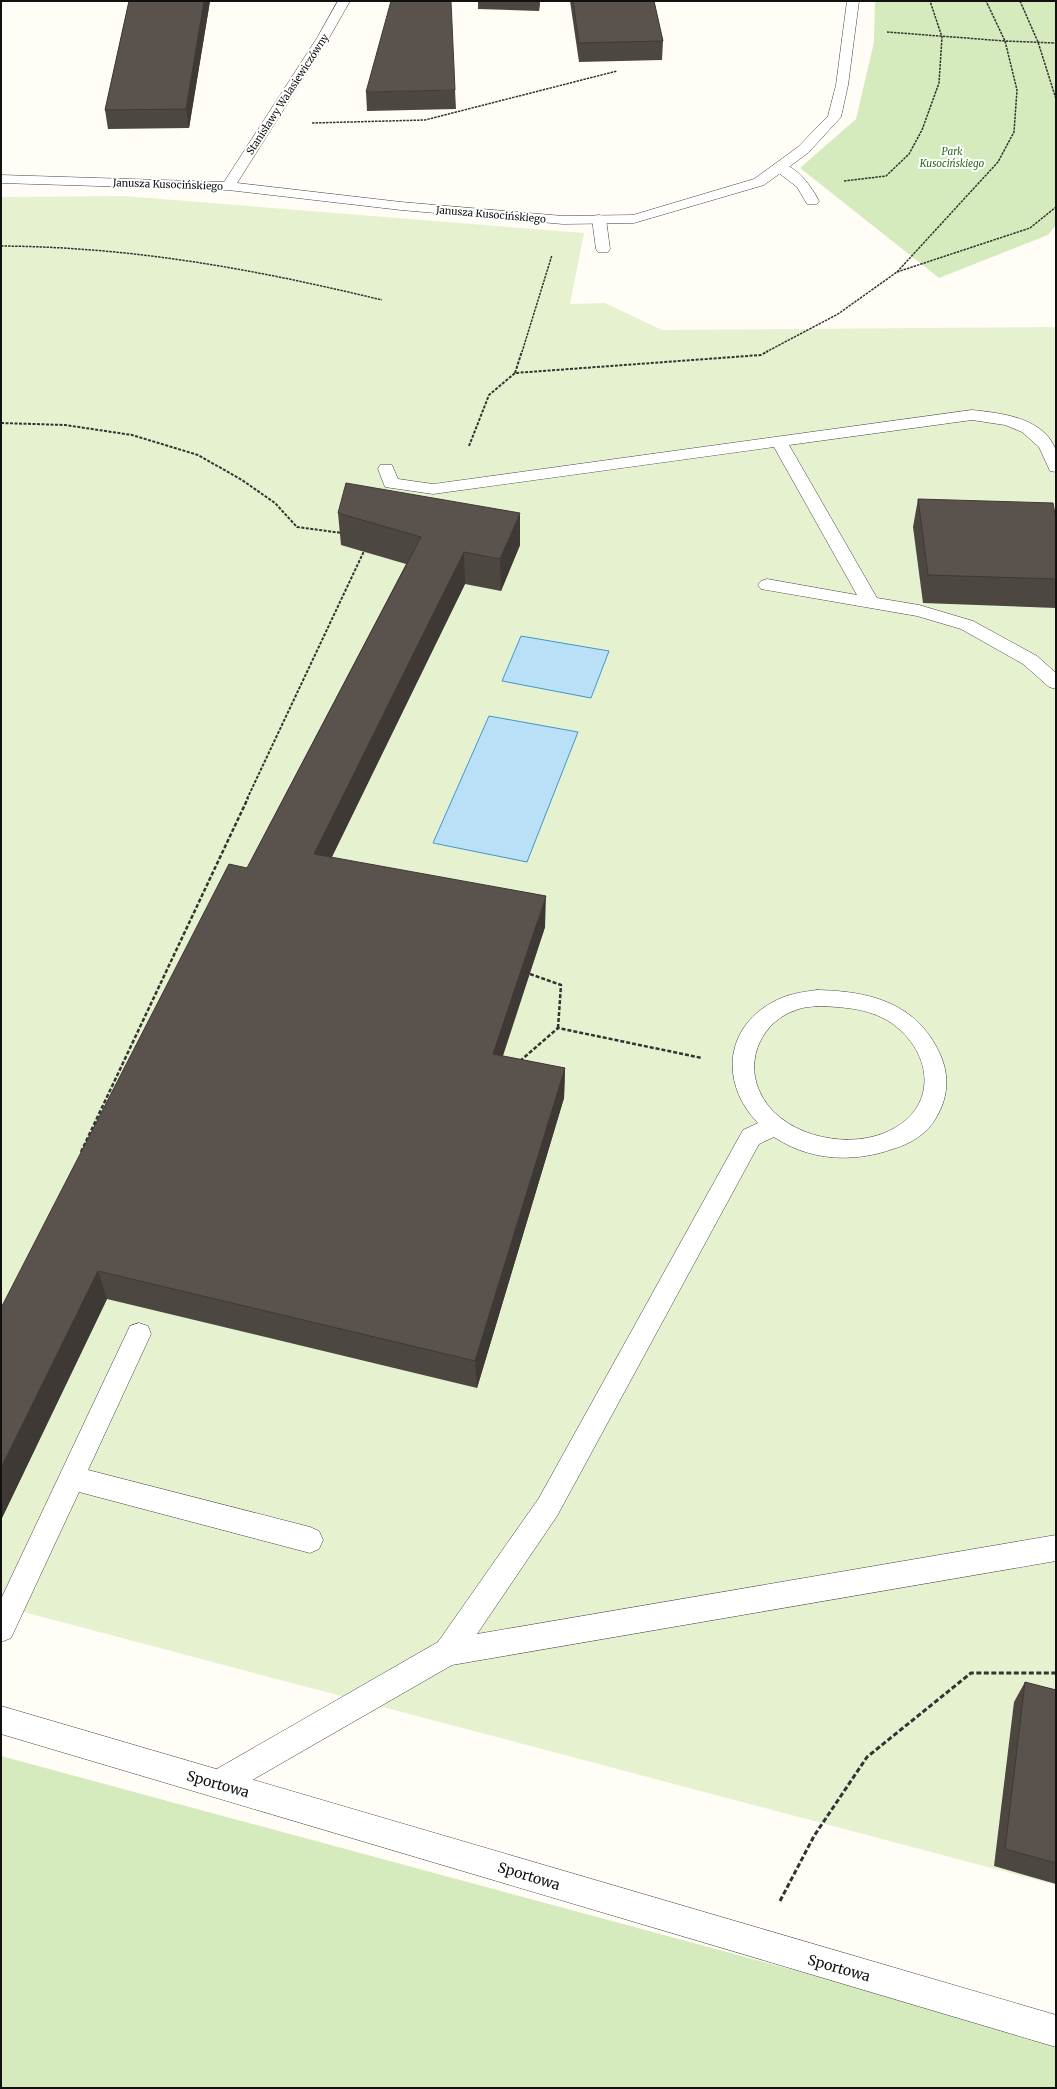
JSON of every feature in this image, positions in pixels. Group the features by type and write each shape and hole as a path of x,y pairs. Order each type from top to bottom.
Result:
{"street":[{"name":"Stanisławy Walasiewiczówny","path":"228,186 323,38 344,1"},
{"name":"Janusza Kusocińskiego","path":"1,179 228,186 401,206 563,220 634,219 696,202 759,182 803,150 834,117 842,85 852,1"},
{"path":"780,167 803,185 812,200"},
{"path":"599,220 603,249"},
{"path":"386,469 391,483 433,489 972,415 1006,418 1026,427 1044,442 1056,467"},
{"path":"779,442 870,602"},
{"path":"767,585 919,610 967,625 1030,660 1056,683"},
{"path":"817,998 845,998 866,1003 898,1017 918,1034 931,1055 937,1078 934,1100 923,1119 905,1135 882,1145 854,1150 826,1148 799,1140 775,1126 757,1108 745,1088 741,1067 745,1046 755,1028 771,1013 793,1002 817,998"},
{"path":"448,1652 548,1507 751,1137 775,1126"},
{"path":"1,1629 139,1334"},
{"path":"72,1478 310,1540"},
{"path":"218,1784 448,1652 1056,1548"},
{"name":"Sportowa","path":"1,1720 1056,2032"}],"path":[{"path":"839,181 886,176 909,154 922,130 939,83 942,37 930,1"},
{"path":"515,373 762,355 838,314 897,272 998,162 1014,132 1017,90 1005,41 986,1"},
{"path":"1020,1 1038,42 1056,99"},
{"path":"849,29 942,37 1056,43"},
{"path":"268,123 348,123 425,120 617,71"},
{"path":"897,272 1030,228 1056,207"},
{"path":"454,486 489,395 515,373 563,220"},
{"path":"1,246 50,245 184,258 320,285 382,300"},
{"path":"1,423 65,424 132,435 198,455 242,480 275,503 297,527 348,534"},
{"path":"79,1157 367,544"},
{"path":"517,1064 558,1028 561,985 530,974"},
{"path":"558,1028 741,1067"},
{"path":"757,1943 814,1836 867,1757 971,1673 1056,1673"}],"green space":[{"name":"Park Kusocińskiego","path":"875,1 1056,1 1056,225 1048,235 939,278 800,168 856,119 874,42"},
{"path":"124,196 584,233 570,304 605,303 662,330 1056,327 1056,1885 1,1606 1,197"},
{"path":"1,1756 1056,2041 1056,2088 1,2088"}],"water":[{"path":"521,636 609,651 591,698 502,681"},
{"path":"489,716 578,732 527,862 433,843"}],"building":[{"path":"129,1 204,1 186,109 105,110"},
{"path":"391,1 451,1 455,90 366,92"},
{"path":"573,1 654,1 663,41 579,43"},
{"path":"346,483 520,513 500,559 464,552 314,854 546,896 493,1054 565,1068 475,1361 98,1271 1,1468 1,1308 229,864 247,868 421,537 338,513"},
{"path":"918,499 1053,503 1056,520 1056,579 928,575"},
{"path":"1025,1682 1056,1690 1056,1863 1005,1849"}]}
